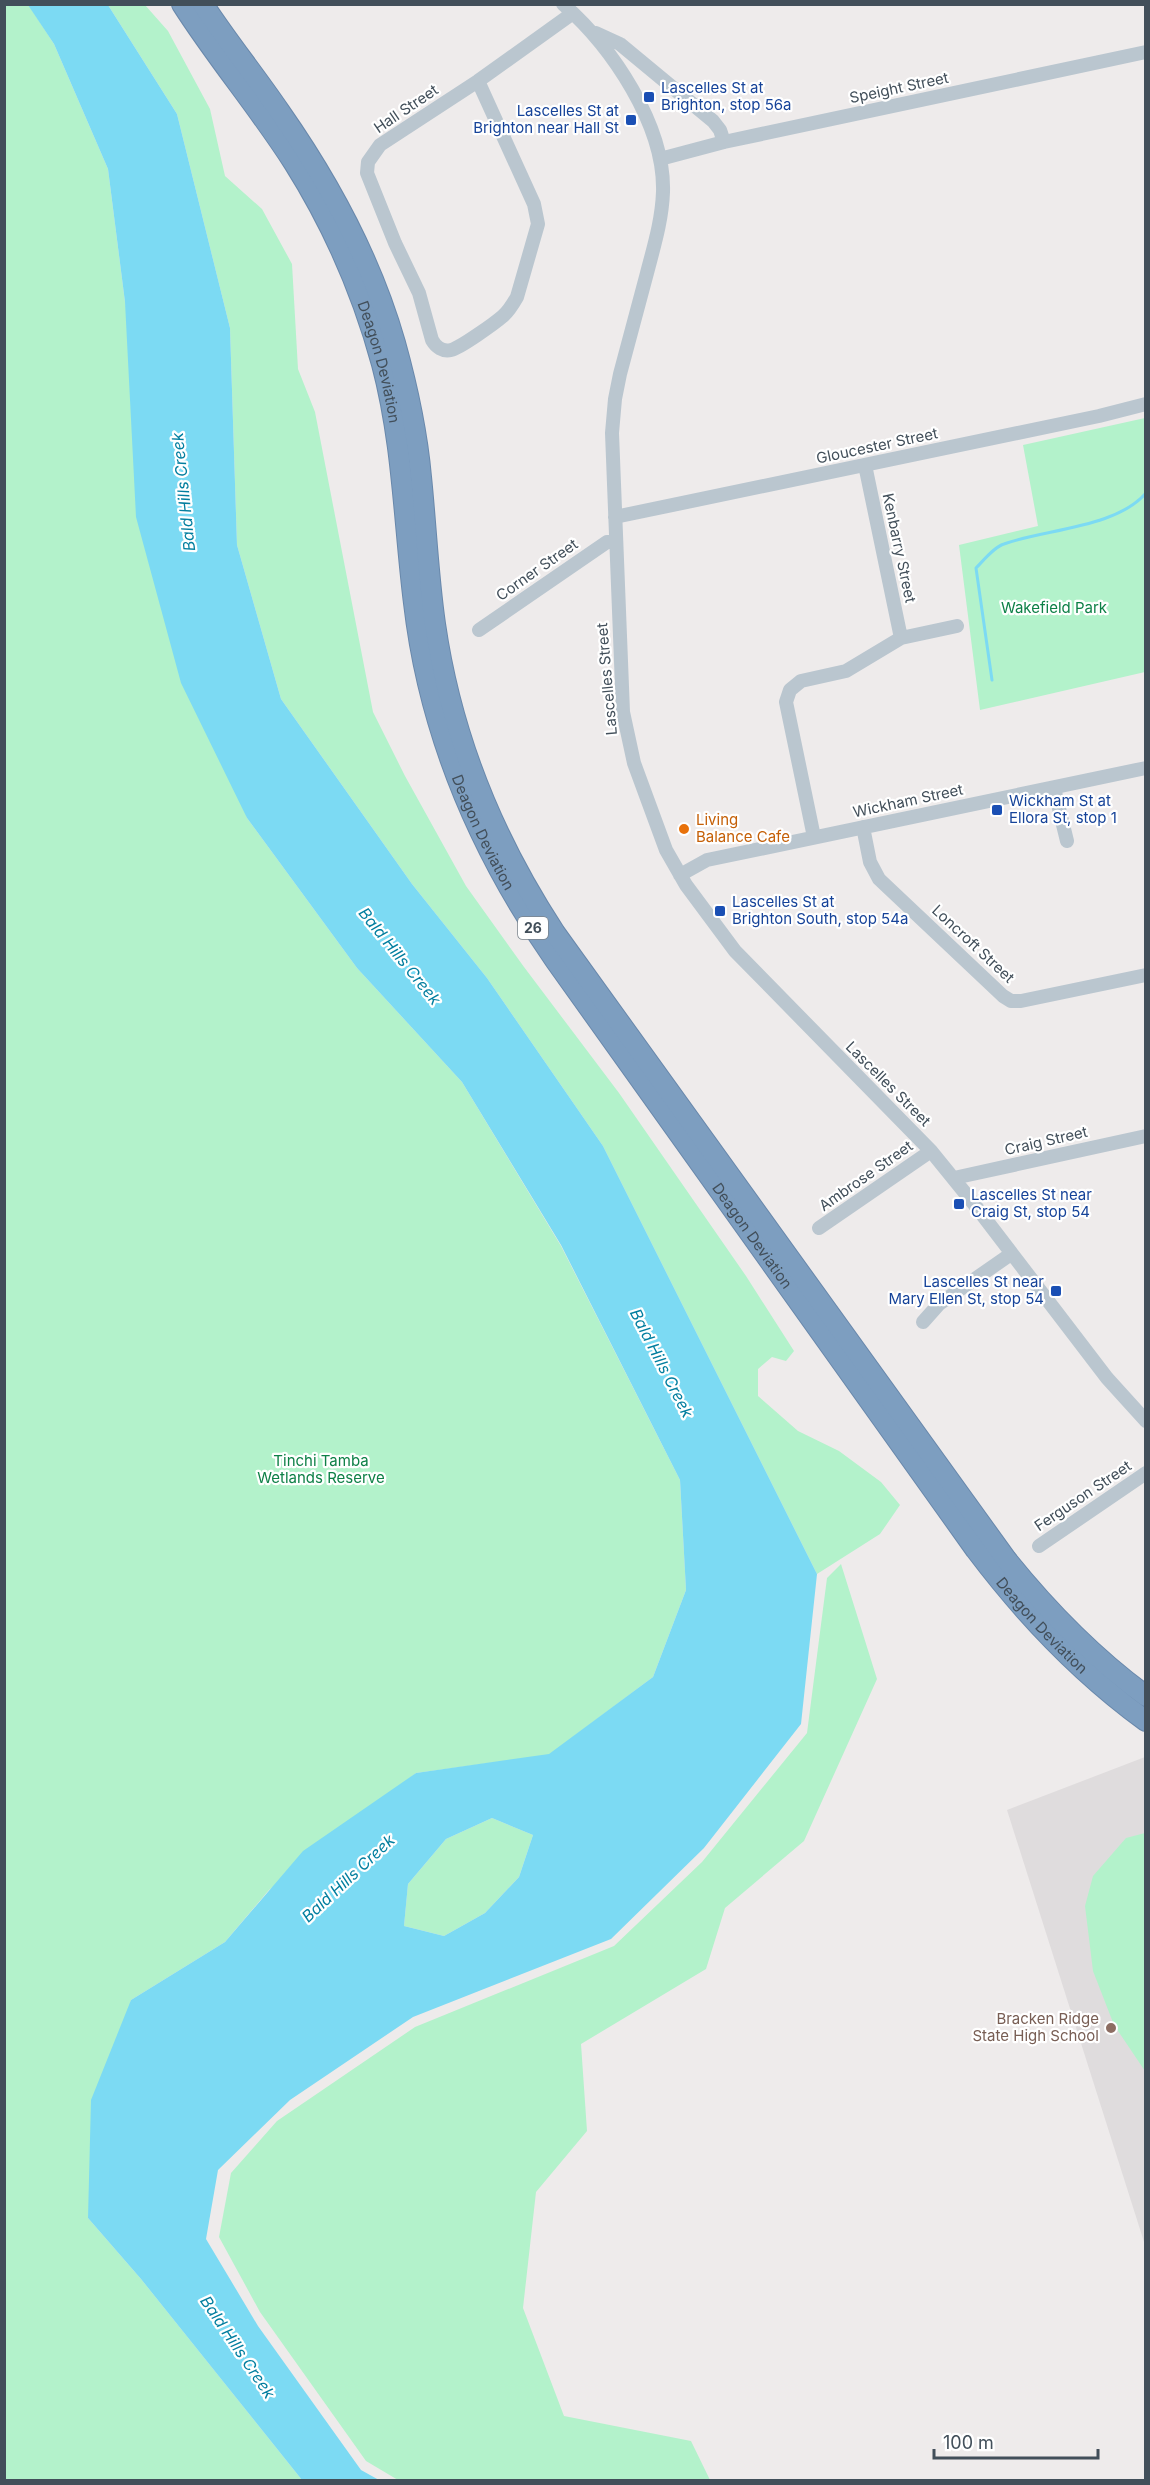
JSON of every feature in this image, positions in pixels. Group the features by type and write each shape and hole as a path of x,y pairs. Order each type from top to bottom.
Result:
{"highway":[{"name":"Deagon Deviation","path":"182,4 300,172 337,241 369,320 382,365 400,450 413,602 428,688 455,776 501,876 548,951 994,1574 1056,1644 1104,1688 1146,1721"},
{"name":"Deagon Deviation","path":"203,4 314,163 347,223 381,301 404,378 416,440 434,615 448,690 463,746 479,789 495,829 527,890 576,962 1006,1559 1028,1587 1072,1633 1146,1696"}],"street":[{"name":"Lascelles Street","path":"568,9 605,47 619,68 652,133 660,159 662,208 615,399 612,433 621,680 626,730 634,763 666,850 718,931 755,974 931,1151 1107,1378 1146,1421"},
{"name":"Hall Street","path":"478,81 534,204 538,224 517,297 512,306 503,316 451,350 439,348 432,340 419,293 367,173 368,162 380,146 478,81 568,9"},
{"path":"588,30 620,44 691,102 716,124 724,142"},
{"name":"Speight Street","path":"660,159 724,142 1146,52"},
{"name":"Gloucester Street","path":"615,517 1146,404"},
{"name":"Kenbarry Street","path":"865,465 901,638"},
{"name":"Corner Street","path":"479,630 607,542 615,542"},
{"path":"814,837 786,702 785,686 846,671 901,638 957,626"},
{"name":"Wickham Street","path":"680,875 707,860 1146,768"},
{"path":"1054,788 1067,841"},
{"name":"Loncroft Street","path":"863,827 870,862 879,879 1002,996 1011,1001 1021,1001 1146,975"},
{"name":"Craig Street","path":"954,1178 1146,1136"},
{"name":"Ambrose Street","path":"819,1228 931,1151"},
{"path":"922,1322 939,1304 1011,1254"},
{"name":"Ferguson Street","path":"1039,1546 1146,1473"}],"shaded area":[{"name":"Bracken Ridge State High School","path":"1145,1757 1145,2245 1007,1810"}],"green space":[{"name":"Tinchi Tamba Wetlands Reserve","path":"28,4 54,44 108,169 125,302 247,818 357,968 462,1082 561,1246 680,1480 686,1590 653,1677 549,1755 416,1773 269,1890 225,1942 131,2000 88,2218 141,2279 302,2480 5,2480 4,5"},
{"path":"108,5 145,5 168,31 210,109 225,176 262,209 292,264 298,369 315,412 373,712 405,776 466,886 619,1093 746,1276 794,1351 786,1361 772,1357 758,1369 758,1396 798,1431 839,1451 881,1482 900,1505 880,1534 817,1574 603,1146 487,978 412,884 281,699 237,545 230,328 177,114"},
{"name":"Wakefield Park","path":"1145,418 1145,672 980,710 959,545 1038,526 1023,445"},
{"path":"841,1564 877,1679 804,1841 725,1908 706,1969 581,2044 587,2131 536,2192 523,2308 564,2416 691,2441 710,2480 398,2480 366,2461 260,2312 219,2237 231,2173 277,2121 415,2027 614,1946 702,1862 807,1733 827,1578"},
{"path":"492,1818 533,1835 519,1877 485,1913 444,1936 404,1926 408,1884 446,1839"},
{"path":"1146,1833 1145,2071 1114,2025 1093,1971 1085,1906 1093,1876 1126,1838"}],"water":[{"name":"Bald Hills Creek","path":"28,5 108,5 177,114 230,328 237,545 281,699 412,884 487,978 603,1146 817,1574 801,1724 704,1848 611,1939 413,2017 290,2100 218,2170 206,2239 258,2326 361,2470 379,2480 302,2480 141,2279 88,2218 91,2100 131,2000 225,1942 303,1851 416,1773 549,1754 653,1677 686,1590 680,1480 561,1245 462,1082 357,968 247,818 181,683 136,517 125,302 108,169 54,44","holes":["492,1818 533,1835 519,1877 485,1913 444,1936 404,1926 408,1884 446,1839"]}],"waterway":[{"path":"992,680 976,568 1000,546 1099,521 1133,505 1146,493"}],"place":[{"name":"Lascelles St at Brighton, stop 56a","path":"649,97"},
{"name":"Lascelles St at Brighton near Hall St","path":"631,120"},
{"name":"Wickham St at Ellora St, stop 1","path":"997,810"},
{"name":"Living Balance Cafe","path":"684,829"},
{"name":"Lascelles St at Brighton South, stop 54a","path":"720,911"},
{"name":"Lascelles St near Craig St, stop 54","path":"959,1204"},
{"name":"Lascelles St near Mary Ellen St, stop 54","path":"1056,1291"},
{"name":"Bracken Ridge State High School","path":"1111,2028"}]}
